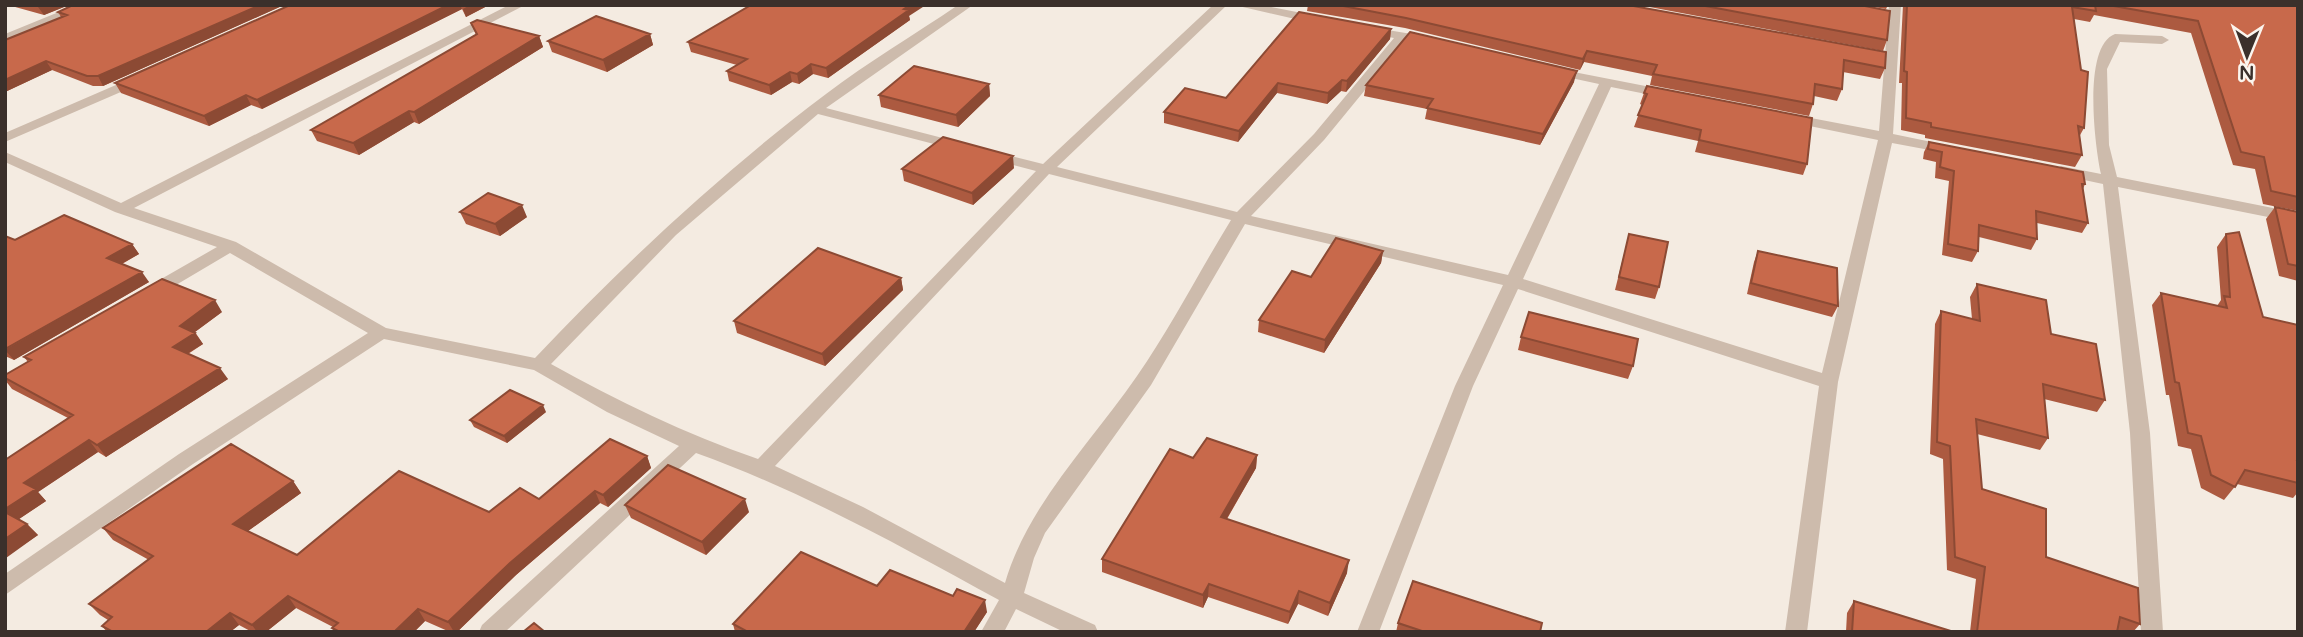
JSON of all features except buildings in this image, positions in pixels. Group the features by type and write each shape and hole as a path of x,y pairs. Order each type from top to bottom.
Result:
{"street":[{"path":"5,39 88,5"},
{"path":"121,209 219,156 384,77 519,5"},
{"path":"539,365 612,285 678,223 815,109 967,5"},
{"path":"761,468 1046,169 1221,5"},
{"path":"1249,7 1327,22"},
{"path":"1796,632 1829,382 1886,137 1886,58 1890,12"},
{"path":"1353,26 1444,45"},
{"path":"992,632 1012,597 1023,558 1037,529 1144,380 1240,218 1319,137 1404,35"},
{"path":"2152,632 2140,433 2110,181 2102,145 2100,69 2115,38 2162,40"},
{"path":"1539,67 1686,98"},
{"path":"5,138 154,73"},
{"path":"1368,632 1464,386 1606,83"},
{"path":"815,109 1240,218 1511,281 1829,382"},
{"path":"1780,116 1965,152"},
{"path":"5,156 121,209 230,246 381,333 539,365 614,407 693,444 761,468 856,513 1012,597 1087,632"},
{"path":"2044,168 2298,218"},
{"path":"135,301 230,246"},
{"path":"5,586 186,459 381,333"},
{"path":"490,632 693,444"}]}
